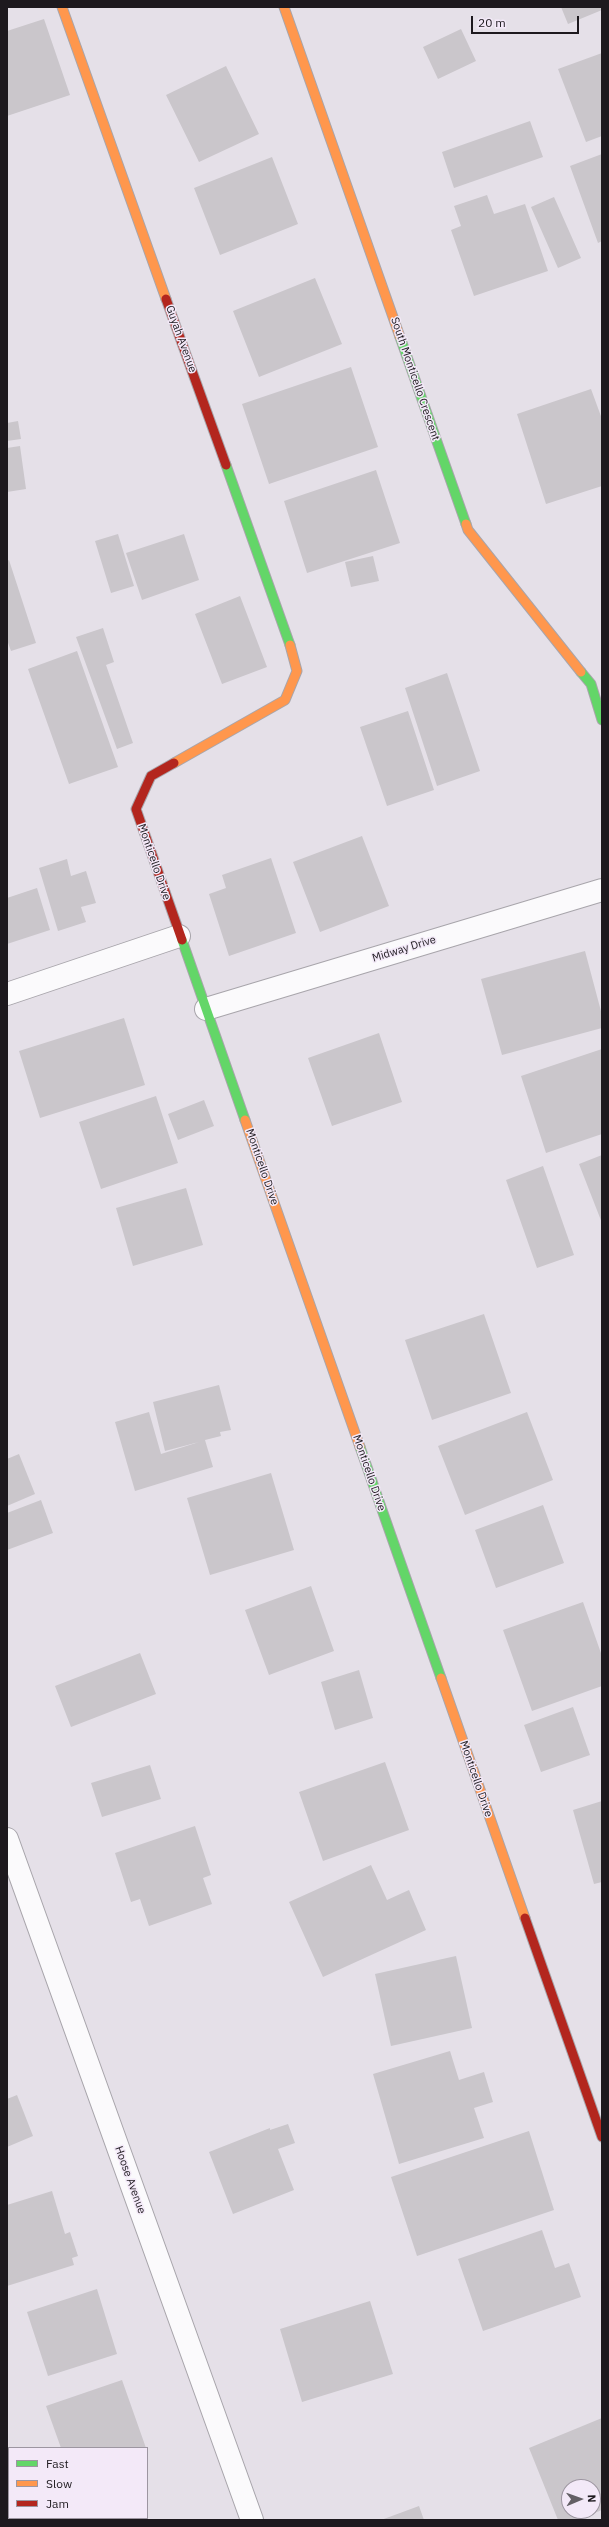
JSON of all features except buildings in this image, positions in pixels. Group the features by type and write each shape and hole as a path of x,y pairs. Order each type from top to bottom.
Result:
{"street":[{"name":"Guyah Avenue","path":"62,7 287,635 297,671 284,700 151,776 136,809"},
{"name":"South Monticello Crescent","path":"284,7 468,530 597,683 602,720"},
{"name":"Monticello Drive","path":"136,809 179,936 206,1009 602,2137"},
{"name":"Midway Drive","path":"206,1009 602,890"},
{"path":"7,994 179,936"},
{"name":"Hoose Avenue","path":"7,1839 252,2520"}],"traffic: fast":[{"path":"400,337 466,524"},
{"path":"226,465 290,645"},
{"path":"581,672 591,684 602,720"},
{"path":"182,940 245,1120"},
{"path":"360,1447 441,1678"}],"traffic: slow":[{"path":"62,7 166,299"},
{"path":"284,7 400,337"},
{"path":"466,524 468,530 581,672"},
{"path":"174,763 285,700 297,671 290,645"},
{"path":"245,1120 360,1447"},
{"path":"441,1678 525,1918"}],"traffic: jam":[{"path":"166,299 226,465"},
{"path":"174,763 151,776 136,809 182,940"},
{"path":"525,1918 602,2137"}]}
